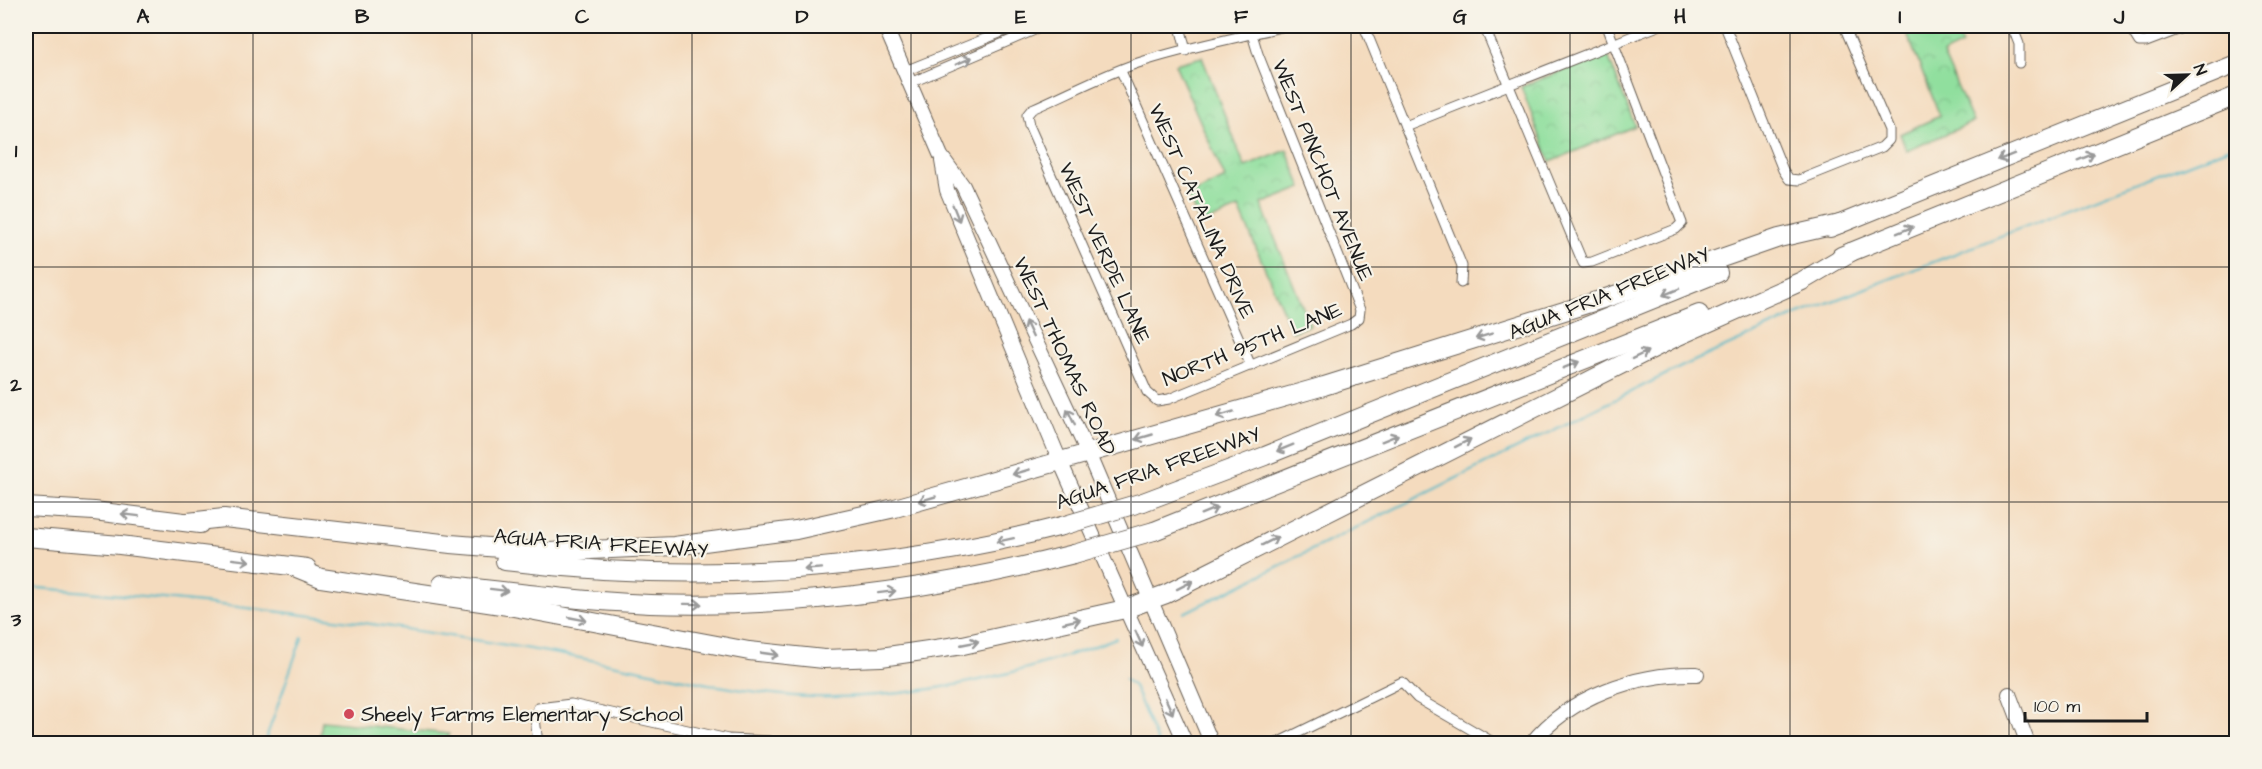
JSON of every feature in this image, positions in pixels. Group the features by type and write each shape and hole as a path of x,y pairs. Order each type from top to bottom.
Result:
{"highway":[{"path":"2157,96 2185,75 2236,54"},
{"name":"AGUA FRIA FREEWAY","path":"26,507 93,511 545,566 691,574 764,572 862,564 962,549 1062,526 1143,502 1265,456 2236,64"},
{"path":"26,537 120,545 558,597 709,604 803,600 902,590 1000,572 1154,531 2236,96"},
{"path":"2170,123 2197,120 2236,105"},
{"path":"188,522 224,518 513,550 567,552 719,542 825,524 895,508 1335,382 1606,298 1779,238 1840,224"},
{"path":"294,567 321,578 508,606 749,651 824,659 881,657 963,645 1125,609 1151,601 1666,342 1802,281 1851,252"}],"main road":[{"name":"WEST THOMAS ROAD","path":"885,26 941,156 947,190 1060,461 1186,744"},
{"name":"WEST THOMAS ROAD","path":"941,156 963,186 1088,453 1212,744"},
{"path":"1532,744 1565,712 1621,686 1658,675 1697,674"},
{"path":"2009,694 2028,744"}],"street":[{"path":"908,77 1017,26"},
{"path":"908,77 1044,26"},
{"path":"1179,26 1186,51"},
{"path":"1121,71 1137,63 1285,26"},
{"path":"1364,26 1462,266 1461,283"},
{"path":"1484,26 1583,263 1603,258 1676,229 1682,223 1606,26"},
{"path":"1405,126 1658,26"},
{"path":"1725,26 1789,179 1799,180 1882,147 1889,140 1889,130 1844,26"},
{"path":"2012,26 2019,44 2019,63"},
{"path":"2129,26 2139,42 2146,42 2188,26"},
{"name":"WEST PINCHOT AVENUE","path":"1252,34 1360,310 1359,318"},
{"name":"WEST VERDE LANE","path":"1121,71 1032,109 1027,115 1029,125 1147,392 1157,402"},
{"name":"WEST CATALINA DRIVE","path":"1121,71 1251,366"},
{"name":"NORTH 95TH LANE","path":"1157,402 1251,366 1351,324 1359,318"},
{"path":"1275,744 1402,682 1417,698 1496,744"},
{"path":"538,744 535,718 538,708 571,704 728,739 770,741 776,744"}],"green space":[{"path":"1904,26 1954,26 1962,45 1943,54 1973,122 1907,151 1900,134 1940,116"},
{"path":"1607,53 1635,126 1550,162 1521,87"},
{"path":"1202,57 1245,167 1287,150 1302,188 1261,204 1310,325 1292,332 1239,208 1200,225 1188,196 1225,178 1175,64"},
{"path":"322,721 449,734 448,743 319,743"}],"waterway":[{"path":"1184,613 1683,366 1799,314 2236,145"},
{"path":"26,587 135,596 353,621 484,641 769,694 812,697 889,694 967,683 1042,664 1116,638"},
{"path":"264,744 302,637"},
{"path":"1125,679 1134,686 1158,744"}],"place":[{"name":"Sheely Farms Elementary School","path":"349,714"}]}
